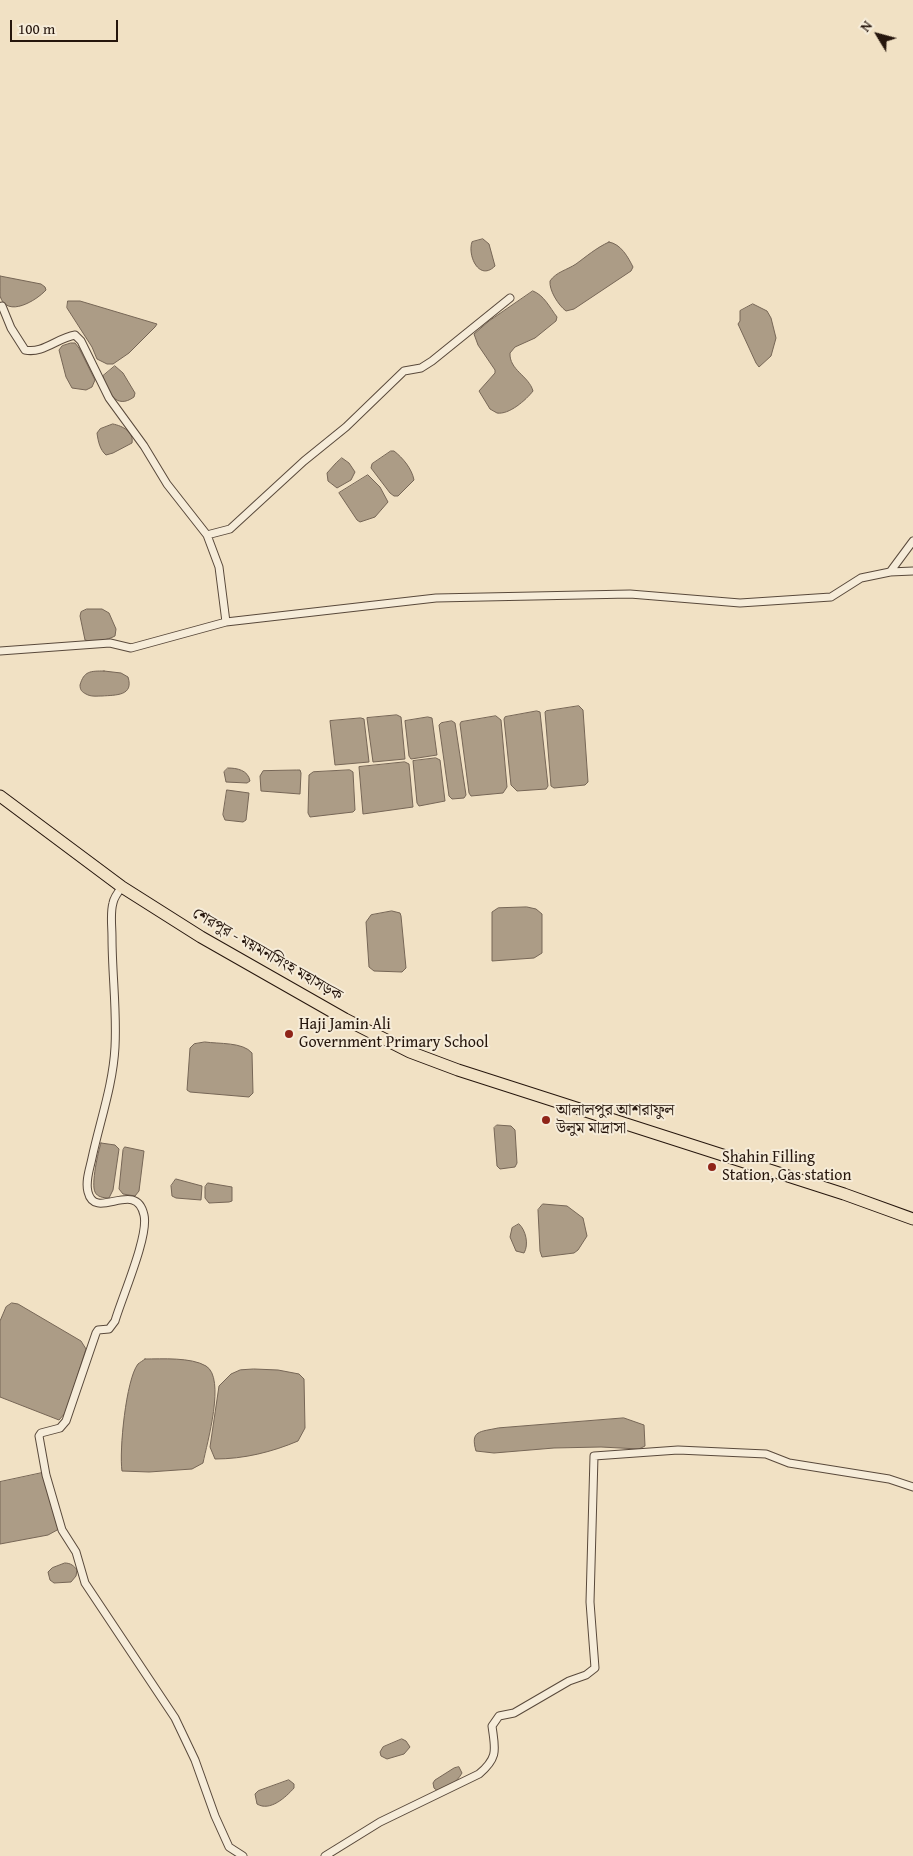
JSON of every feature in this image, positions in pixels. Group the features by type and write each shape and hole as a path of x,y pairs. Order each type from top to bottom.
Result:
{"main road":[{"name":"শেরপুর - ময়মনসিংহ মহাসড়ক","path":"0,796 122,887 210,942 345,1019 410,1052 504,1085 844,1194 913,1219"}],"street":[{"path":"207,535 230,529 304,461 346,427 404,371 421,368 432,361 510,298"},
{"path":"2,306 11,328 25,350 33,352 66,336 74,335 81,341 109,398 144,446 167,484 207,535 219,567 226,622"},
{"path":"890,572 913,541"},
{"path":"0,651 110,643 131,648 226,622 436,598 630,594 740,603 831,597 860,578 890,572 913,571"},
{"path":"122,887 113,903 112,958 115,1019 112,1074 87,1184 88,1193 92,1200 98,1203 131,1198 135,1200 144,1216 143,1237 115,1321 109,1329 98,1330 96,1333 66,1421 60,1428 41,1432 40,1436 46,1474 62,1530 76,1552 85,1583 175,1718 195,1760 215,1816 230,1847 243,1856"},
{"path":"325,1856 380,1822 478,1774 492,1762 494,1757 496,1741 492,1726 499,1716 514,1713 569,1681 586,1675 595,1668 590,1602 594,1456 678,1450 761,1453 774,1456 789,1463 890,1479 913,1487"}],"shaded area":[{"path":"483,239 489,244 495,266 484,271 476,265 471,253 472,242"},
{"path":"609,242 617,245 624,252 633,267 631,271 574,309 566,311 555,297 550,281 558,273 576,264"},
{"path":"0,276 41,284 46,290 29,302 15,307 9,306 4,303 0,296"},
{"path":"533,291 546,302 557,317 556,321 535,338 515,347 510,353 516,369 528,381 533,391 526,399 512,409 507,412 497,413 490,409 479,391 495,373 495,370 478,345 474,334 489,321"},
{"path":"68,301 80,301 157,324 129,353 113,364 107,364 97,359 92,347 67,308"},
{"path":"753,304 767,311 771,318 776,338 771,356 759,367 738,324 740,321 740,311"},
{"path":"75,343 79,348 95,380 92,387 86,390 72,388 66,377 59,350 62,346"},
{"path":"115,366 123,373 135,393 134,397 128,400 117,400 107,388 103,376"},
{"path":"113,424 120,426 130,433 132,443 106,455 101,448 97,433 100,429"},
{"path":"391,451 394,451 404,460 414,480 398,496 390,493 371,468 372,464"},
{"path":"342,458 349,463 355,472 351,480 337,488 328,481 327,473"},
{"path":"368,475 380,487 388,502 375,517 360,522 339,493"},
{"path":"87,609 102,609 109,613 116,629 115,636 100,641 85,640 80,616 81,612"},
{"path":"104,671 121,673 128,677 129,683 126,691 118,695 96,696 82,692 80,685 86,674"},
{"path":"579,706 583,710 588,782 585,785 554,788 551,786 545,712"},
{"path":"540,712 548,786 546,789 517,791 511,785 504,719 505,717"},
{"path":"397,715 401,717 405,759 373,762 367,718"},
{"path":"496,716 501,720 507,787 503,793 471,796 469,793 460,724 461,722"},
{"path":"432,718 437,755 411,759 409,756 405,721"},
{"path":"364,719 369,762 335,765 330,721"},
{"path":"452,721 455,723 466,795 464,798 452,799 449,796 439,725"},
{"path":"436,758 440,760 445,801 419,806 417,803 413,761"},
{"path":"405,762 409,764 413,807 363,814 359,767"},
{"path":"228,768 245,772 250,781 247,783 226,782 224,772"},
{"path":"300,770 300,794 261,791 260,776 263,771"},
{"path":"350,770 353,772 355,810 353,812 310,817 308,813 309,775 313,772"},
{"path":"227,790 249,793 246,820 243,822 225,820 223,815"},
{"path":"527,907 536,909 542,914 542,953 534,958 492,961 492,912 498,908"},
{"path":"392,911 400,913 401,916 406,968 402,972 374,971 369,967 366,922 371,915"},
{"path":"205,1042 237,1045 248,1049 252,1053 253,1093 249,1097 190,1092 187,1090 190,1048 194,1044"},
{"path":"497,1125 511,1126 515,1130 517,1163 515,1167 500,1169 497,1166 494,1128"},
{"path":"101,1143 115,1145 119,1149 113,1190 109,1198 97,1195 94,1188 95,1168"},
{"path":"125,1147 144,1151 139,1191 135,1196 123,1194 119,1189 123,1150"},
{"path":"176,1179 202,1186 201,1200 172,1196 171,1186"},
{"path":"208,1183 232,1187 232,1201 209,1203 205,1198 205,1187"},
{"path":"543,1204 567,1206 583,1218 587,1236 574,1253 542,1257 538,1210"},
{"path":"519,1224 526,1238 526,1250 524,1253 516,1251 510,1237 512,1228"},
{"path":"12,1303 18,1304 81,1341 86,1349 66,1412 59,1420 0,1397 0,1321 6,1307"},
{"path":"145,1359 193,1361 206,1366 212,1373 215,1383 215,1397 211,1427 203,1463 192,1469 149,1472 122,1471 123,1432 130,1384 138,1364"},
{"path":"240,1370 278,1370 299,1374 304,1379 305,1428 298,1441 278,1448 247,1456 215,1459 210,1447 219,1386 231,1374"},
{"path":"624,1418 644,1425 645,1446 639,1449 601,1447 554,1448 494,1453 476,1451 474,1444 474,1439 478,1433 498,1428"},
{"path":"42,1473 59,1529 48,1535 0,1544 0,1482"},
{"path":"65,1563 71,1564 77,1570 76,1576 71,1582 54,1583 50,1580 48,1572 52,1568"},
{"path":"402,1739 410,1747 404,1754 387,1759 381,1756 380,1752 383,1747"},
{"path":"459,1767 462,1773 458,1779 439,1792 434,1788 433,1783 435,1780 454,1768"},
{"path":"289,1780 294,1784 294,1788 282,1799 267,1806 257,1804 255,1794 258,1791"}],"place":[{"name":"Haji Jamin Ali Government Primary School","path":"289,1034"},
{"name":"আলালপুর আশরাফুল উলুম মাদ্রাসা","path":"546,1120"},
{"name":"Shahin Filling Station, Gas station","path":"712,1167"}]}
